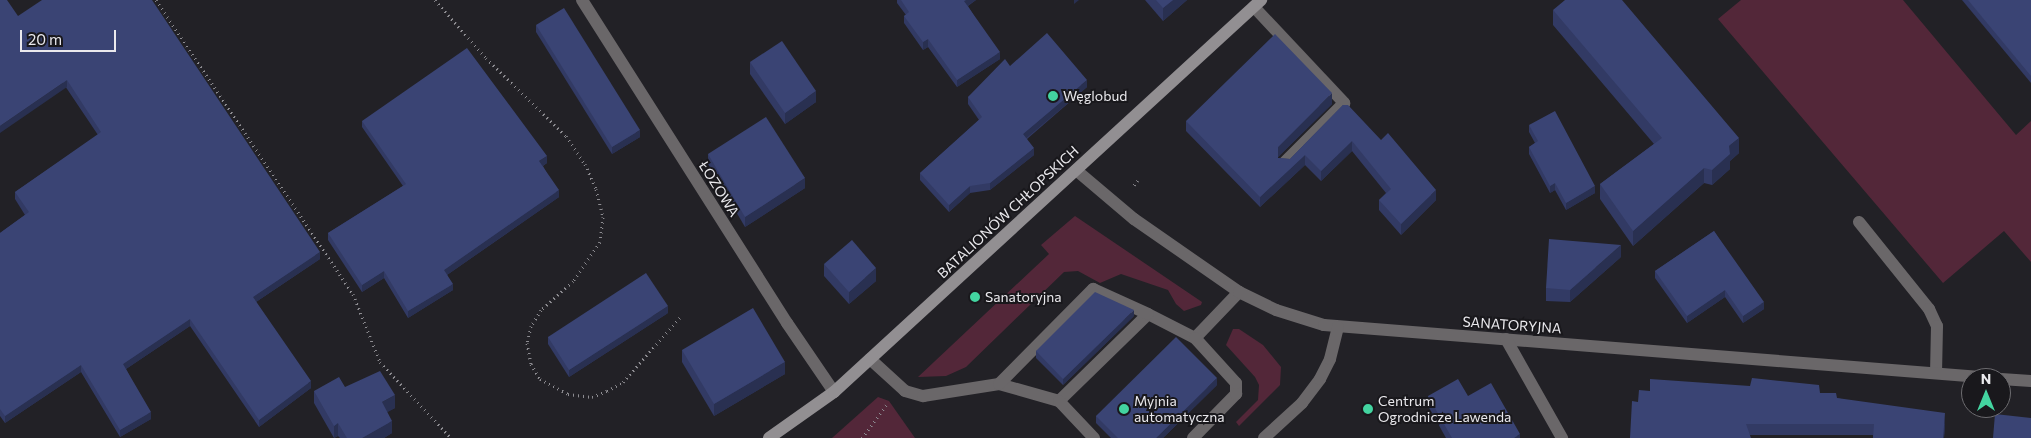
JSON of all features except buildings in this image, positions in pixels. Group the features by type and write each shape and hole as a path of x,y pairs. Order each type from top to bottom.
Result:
{"street":[{"name":"ŁOZOWA","path":"582,0 787,323 834,392"},
{"name":"BATALIONÓW CHŁOPSKICH","path":"769,438 834,392 1258,3"},
{"path":"1258,3 1344,103 1284,163"},
{"name":"SANATORYJNA","path":"1076,170 1134,219 1239,292 1293,316 1338,328 1506,339 1961,375"},
{"path":"1859,222 1930,309 1937,333 1936,373"},
{"path":"998,384 1094,289 1195,338 1236,383 1236,394 1193,438"},
{"path":"1195,338 1239,292"},
{"path":"1059,401 1148,314"},
{"path":"1264,438 1302,402 1320,379 1330,359 1338,328"},
{"path":"1506,339 1562,438"},
{"path":"870,359 905,391 923,396 998,384 1059,401 1094,438"},
{"path":"2011,380 2031,381"}],"path":[{"path":"156,0 353,294 380,362 451,438"},
{"path":"435,0 486,58 566,136 585,164 596,189 603,217 600,242 573,281 541,310 531,326 527,343 532,364 540,380 568,394 592,397 608,391 623,382 682,315"},
{"path":"1134,185 1138,180"},
{"path":"862,438 900,386"}],"shaded area":[{"path":"1741,0 1903,0 2016,135 2031,121 2031,262 2004,231 1943,283 1718,19"},
{"path":"1075,216 1202,302 1201,305 1184,311 1176,304 1168,290 1121,274 1100,283 1078,271 1064,272 966,367 946,376 918,377 1049,254 1041,245"},
{"path":"1233,329 1239,329 1263,345 1281,367 1280,385 1239,426 1236,422 1258,400 1259,385 1255,377 1226,345"},
{"path":"878,397 889,401 915,438 832,438"}],"place":[{"name":"Węglobud","path":"1053,96"},
{"name":"Sanatoryjna","path":"975,297"},
{"name":"Myjnia automatyczna","path":"1124,409"},
{"name":"Centrum Ogrodnicze Lawenda","path":"1368,409"}]}
